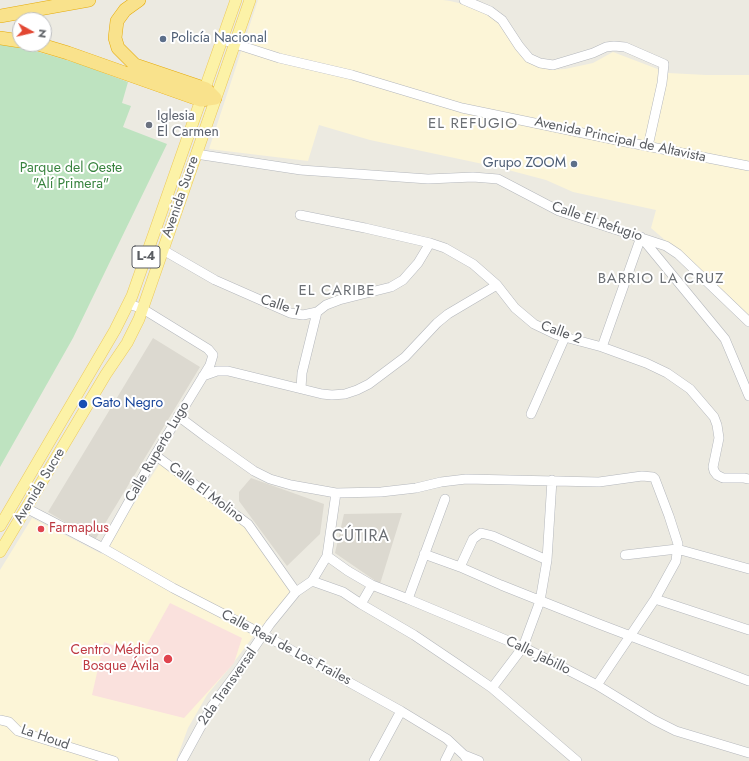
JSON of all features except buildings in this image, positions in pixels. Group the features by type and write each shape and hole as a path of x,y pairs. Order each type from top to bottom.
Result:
{"highway":[{"path":"0,16 89,0"},
{"path":"139,0 125,10 117,20 115,38 118,48 135,64 204,94"},
{"path":"0,38 12,40"},
{"path":"52,48 216,98"}],"main road":[{"name":"Avenida Sucre","path":"0,526 129,304 236,0"},
{"name":"Avenida Sucre","path":"0,552 106,374 129,339 139,319 250,0"}],"street":[{"path":"464,0 490,11 502,20 519,46 529,58 540,63 553,65 593,53 606,47 614,46 625,47 664,64 662,83 648,146"},
{"name":"Avenida Principal de Altavista","path":"222,40 279,58 352,75 462,108 749,166"},
{"name":"Calle El Refugio","path":"196,154 301,170 428,179 474,177 498,179 559,211 641,236 672,249 749,322"},
{"name":"Calle 2","path":"300,215 430,243 445,248 473,264 497,285 524,317 547,331 565,338 602,347 646,363 667,373 690,389 714,417 719,438 713,467 717,475 724,478 749,479"},
{"path":"602,347 641,236"},
{"path":"641,236 725,339 749,396"},
{"name":"Calle 1","path":"163,250 215,280 262,302 290,313 303,315 317,312 326,305 339,300 391,287 403,280 418,263 430,243"},
{"path":"203,376 217,371 228,371 332,395 345,394 369,384 405,357 437,323 448,314 497,285"},
{"path":"129,304 143,309"},
{"name":"Calle Ruperto Lugo","path":"103,548 155,455 210,365 213,355 210,351 143,309"},
{"path":"301,388 302,373 317,312"},
{"path":"531,414 565,338"},
{"path":"178,416 254,471 270,479 291,485 336,493 381,492 416,488 441,482 466,479 599,482 642,476 653,477 669,516 678,544 676,561 655,598 597,685"},
{"name":"Calle El Molino","path":"155,455 248,524 296,592"},
{"path":"492,688 523,647 540,601 546,560 552,480"},
{"path":"336,493 327,556 312,581 343,592 414,635 492,688 577,761"},
{"path":"408,599 445,499"},
{"name":"Calle Real de Los Frailes","path":"26,508 103,548 173,588 264,635 401,711 453,744 466,758"},
{"path":"460,566 473,539 481,533 493,536 546,560"},
{"path":"625,555 677,549 749,569"},
{"path":"424,554 460,566 540,601 749,681"},
{"name":"Calle Jabillo","path":"327,556 348,571 372,585 523,647 597,685 654,720 676,731 749,753"},
{"name":"2da Transversal","path":"182,761 212,706 240,670 270,624 296,592 312,581"},
{"path":"361,604 372,585"},
{"path":"655,598 749,630"},
{"path":"374,761 401,711"},
{"name":"La Houd","path":"0,720 10,722 18,731 95,758 114,761"},
{"path":"444,761 453,744"},
{"path":"466,758 479,761"}],"shaded area":[{"path":"258,0 450,1 476,7 493,13 536,66 550,70 565,69 593,63 613,52 668,73 749,75 749,316 724,291 651,228 656,210 573,192 546,180 497,167 370,140 319,125 308,161 209,149"},
{"path":"153,338 200,367 95,540 48,512"},
{"path":"160,463 249,527 298,589 258,630 207,695 188,728 176,761 0,761 0,570 32,518 102,554"},
{"path":"251,478 324,504 320,534 287,566 239,501 239,492"},
{"path":"402,513 380,584 335,553 344,514"},
{"name":"Centro Médico Bosque Ávila","path":"170,603 242,638 234,663 184,718 92,695 104,642 141,655"}],"green space":[{"name":"Parque del Oeste \"Alí Primera\"","path":"0,44 12,46 12,52 39,52 80,64 128,82 122,103 131,106 123,127 167,144 73,338 0,467"}],"place":[{"name":"Policía Nacional","path":"163,39"},
{"name":"Iglesia El Carmen","path":"149,125"},
{"name":"Grupo ZOOM","path":"574,164"},
{"name":"Gato Negro","path":"83,404"},
{"name":"Farmaplus","path":"41,529"},
{"name":"Centro Médico Bosque Ávila","path":"168,659"}],"district":[{"name":"EL REFUGIO","path":"473,124"},
{"name":"BARRIO LA CRUZ","path":"661,279"},
{"name":"EL CARIBE","path":"337,291"},
{"name":"CÚTIRA","path":"361,537"}]}
